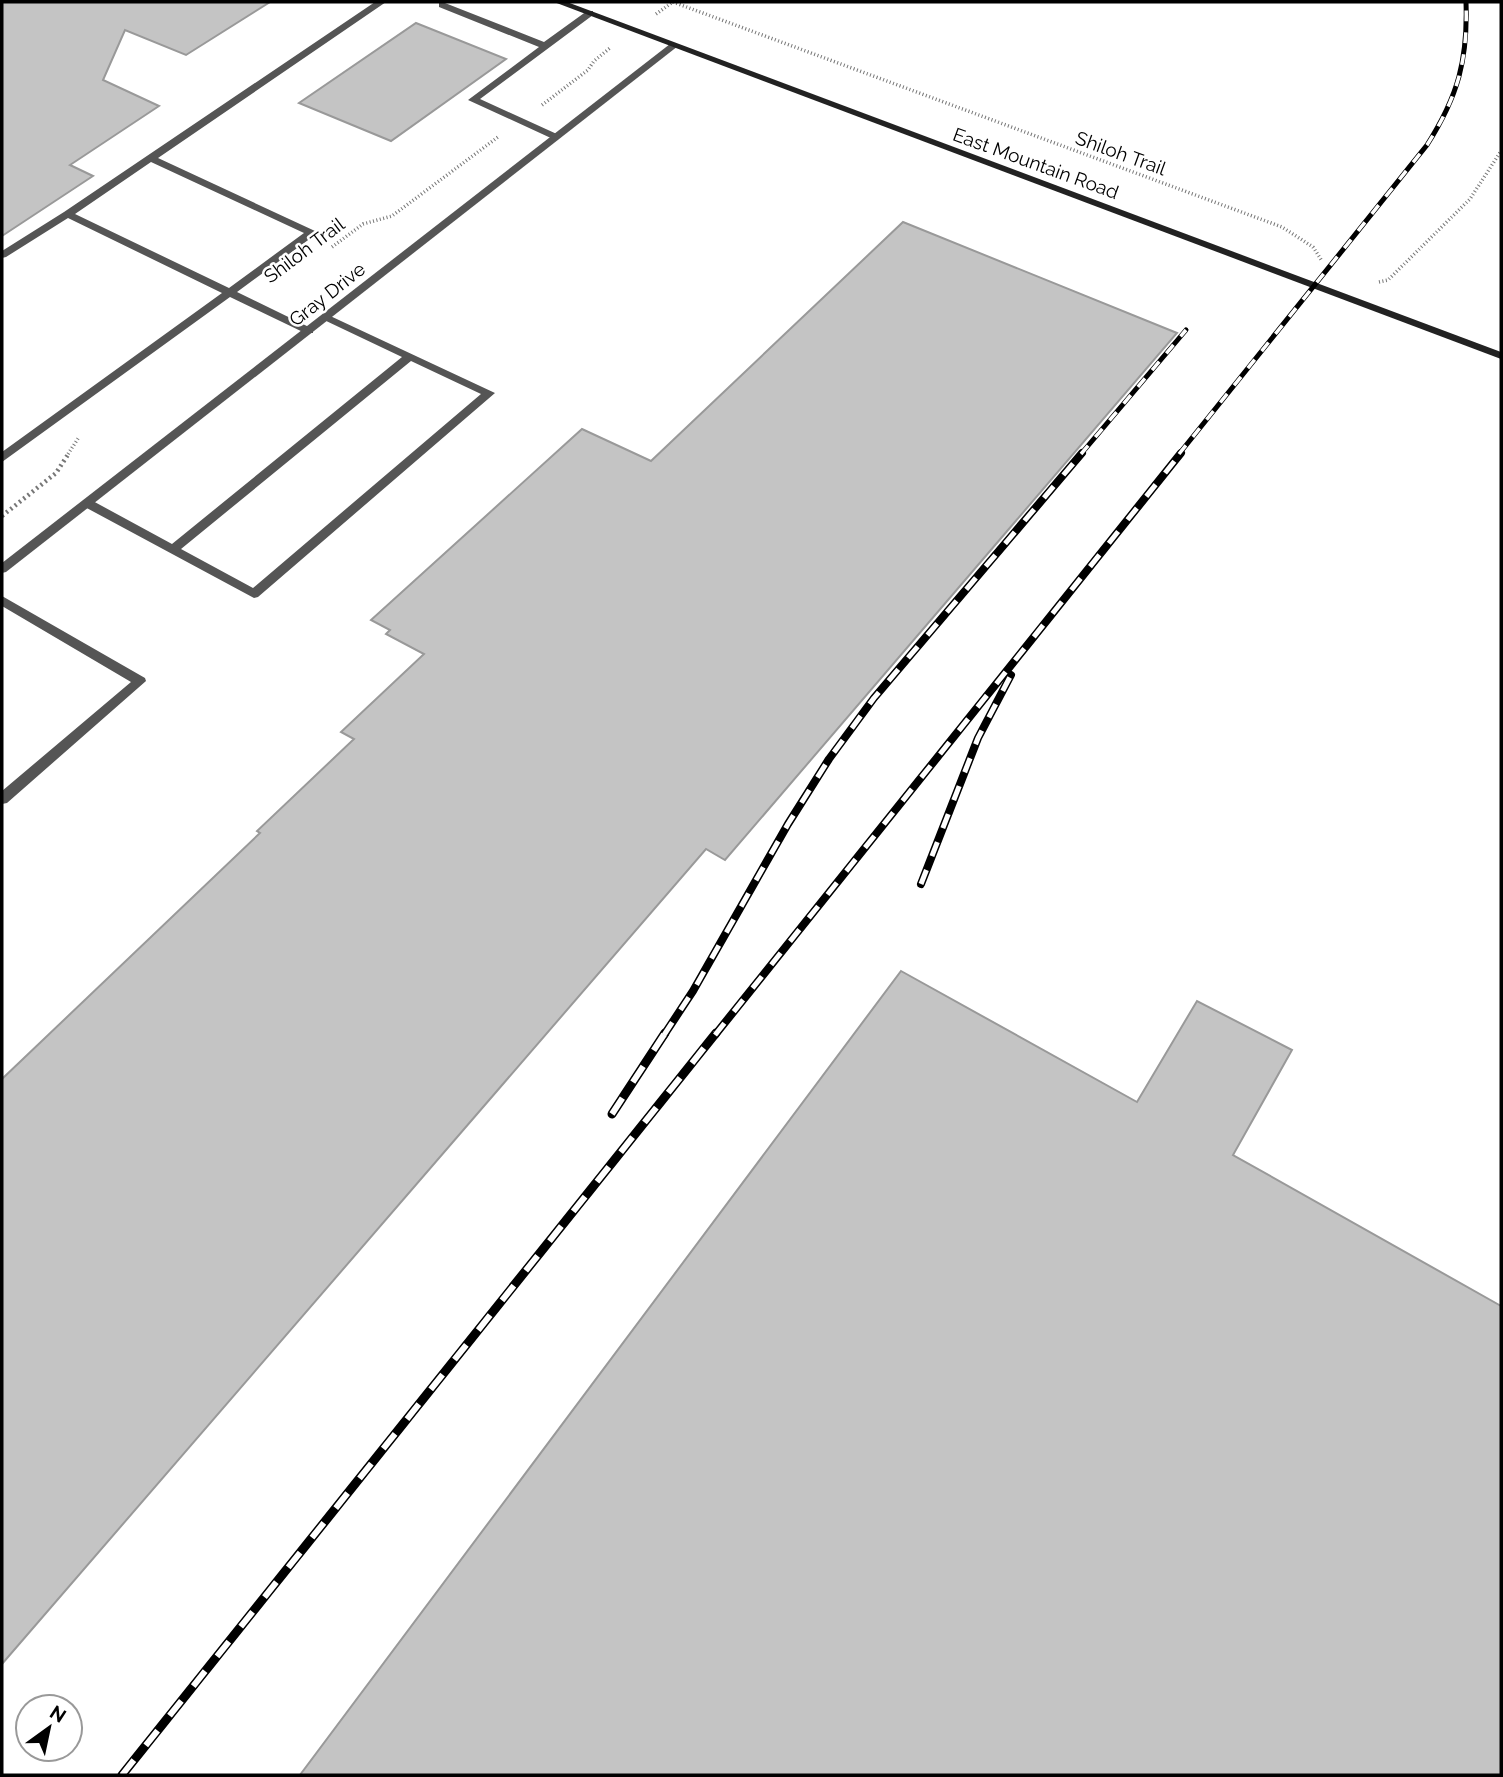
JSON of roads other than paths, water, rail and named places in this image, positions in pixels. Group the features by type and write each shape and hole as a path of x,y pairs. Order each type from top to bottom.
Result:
{"street":[{"path":"2,256 381,2"},
{"name":"East Mountain Road","path":"559,2 1501,356"},
{"path":"442,5 545,46"},
{"path":"556,137 473,100 590,13"},
{"name":"Gray Drive","path":"3,567 673,46"},
{"path":"2,458 311,233 150,158"},
{"path":"68,214 309,331"},
{"path":"87,503 254,594 489,393 326,317"},
{"path":"172,550 410,356"},
{"path":"2,600 141,681 2,799"}],"railway":[{"path":"1179,454 1427,145 1438,127 1459,77 1465,42 1466,2"},
{"path":"1081,454 1186,330"},
{"path":"664,1035 693,991 788,824 829,759 874,698 1082,453"},
{"path":"715,1035 1181,453"},
{"path":"921,884 978,738 1011,675"},
{"path":"612,1114 665,1033"},
{"path":"122,1775 716,1033"}]}
